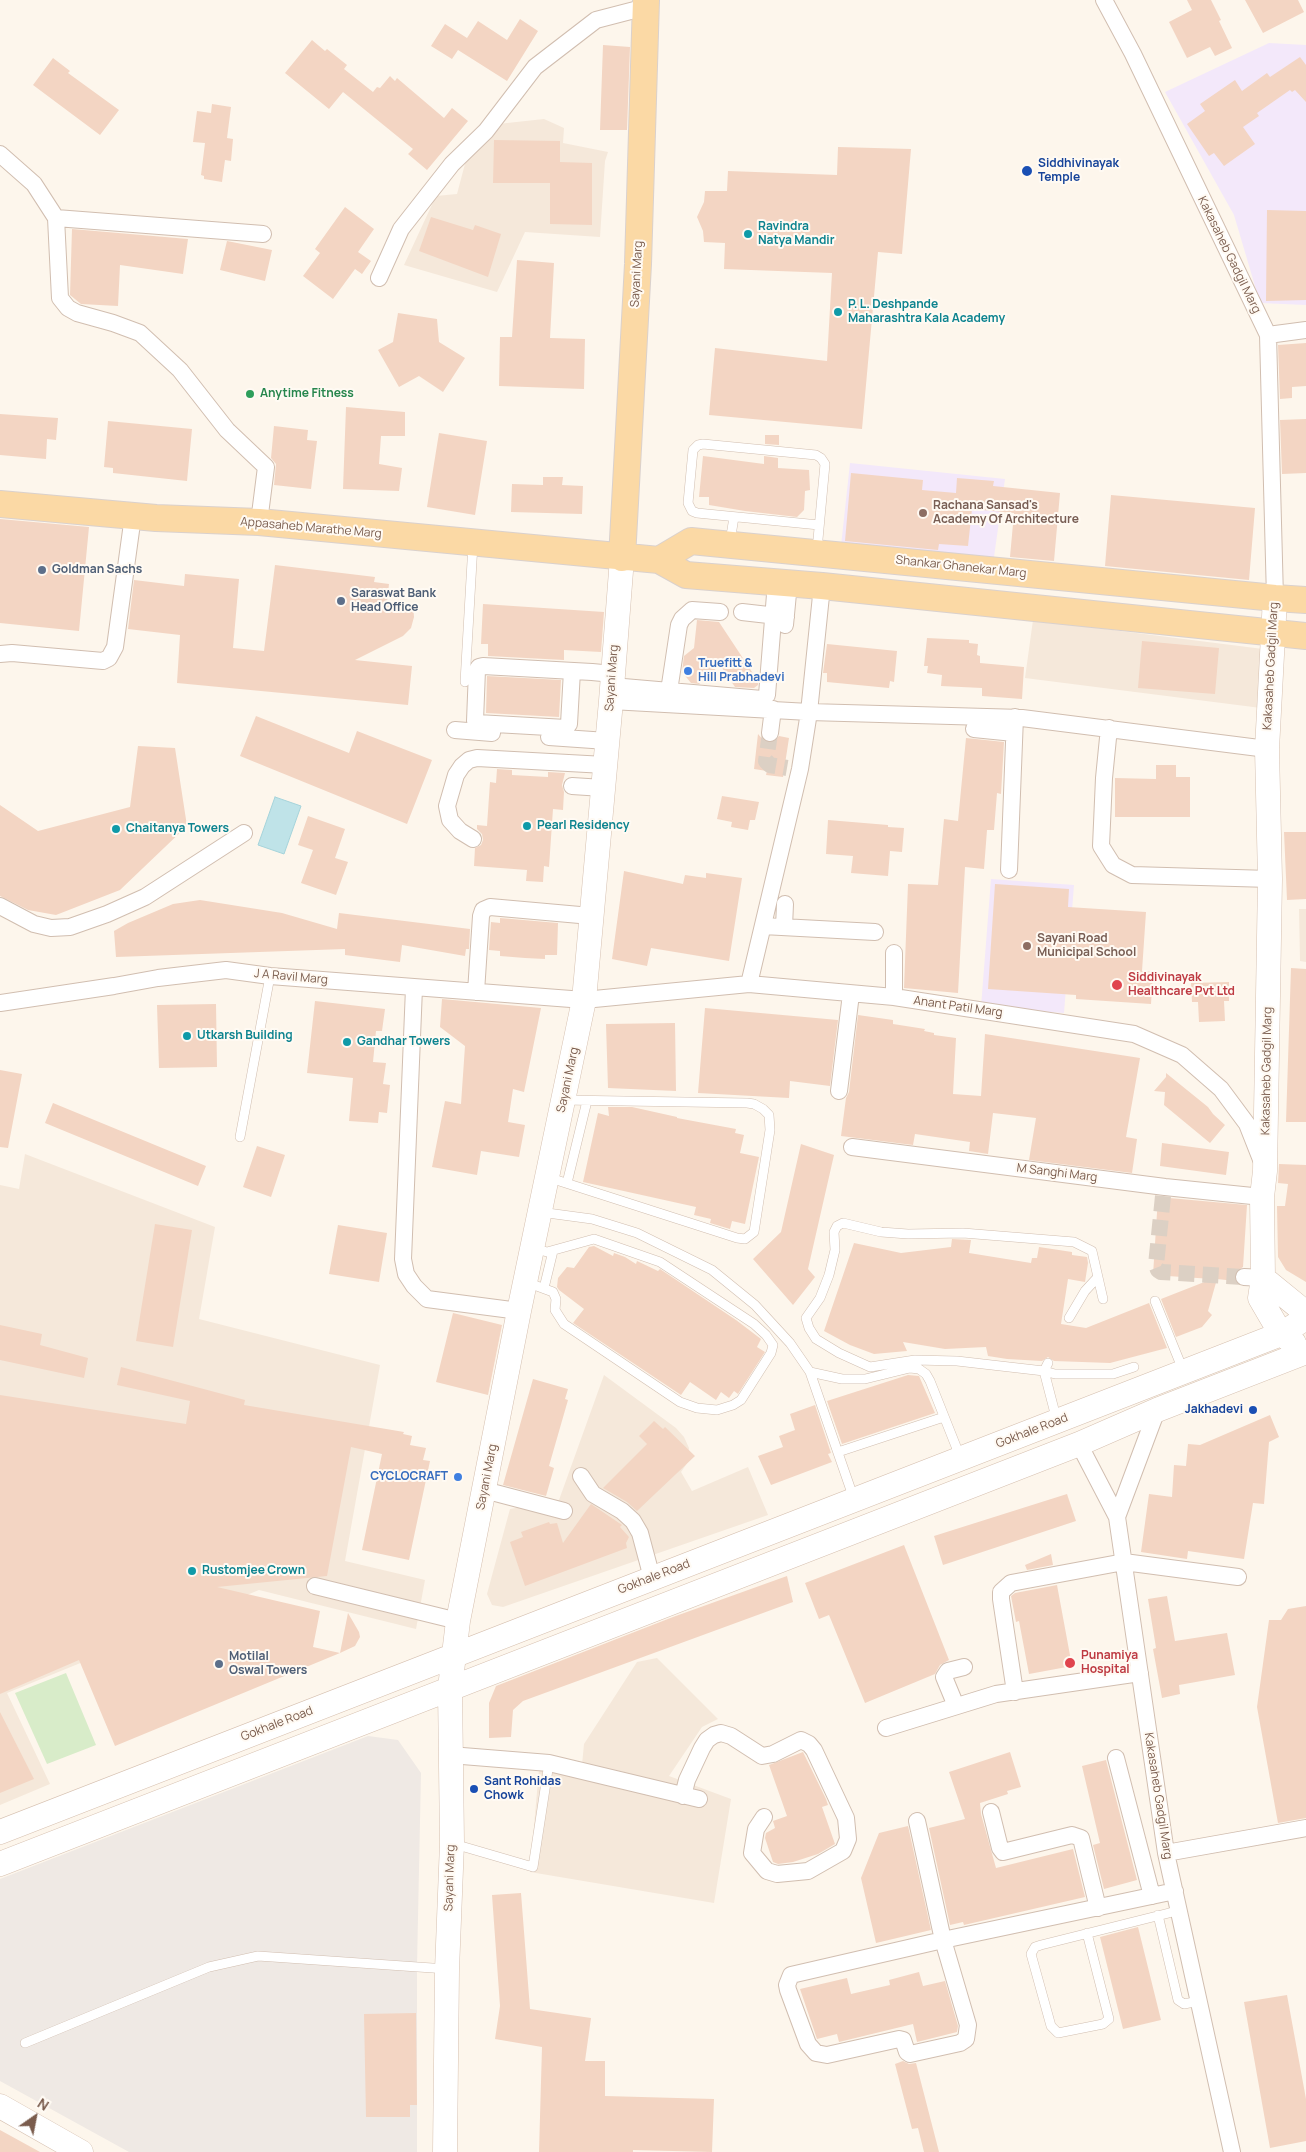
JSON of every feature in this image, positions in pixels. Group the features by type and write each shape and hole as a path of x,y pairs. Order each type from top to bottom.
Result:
{"main road":[{"name":"Sayani Marg","path":"445,2152 447,1970 452,1843 450,1688 458,1621 519,1311 535,1285 542,1249 540,1212 557,1180 563,1100 584,1000 622,558 638,264 646,4"},
{"name":"Appasaheb Marathe Marg","path":"0,504 133,516 259,522 622,558"},
{"name":"Shankar Ghanekar Marg","path":"659,560 691,541 1306,600"},
{"path":"622,558 659,560 686,575 822,586 1306,636"},
{"name":"Kakasaheb Gadgil Marg","path":"1275,598 1267,749 1270,879 1265,1171 1254,1278 1260,1298 1281,1334 1306,1351"},
{"path":"1254,1278 1306,1313"},
{"name":"Gokhale Road","path":"0,1832 1281,1334 1306,1318"},
{"path":"0,1864 1079,1444 1157,1410 1306,1351"},
{"path":"0,2106 81,2152"}],"street":[{"name":"Kakasaheb Gadgil Marg","path":"1104,0 1133,54 1268,335 1275,598"},
{"path":"379,278 402,229 452,164 486,131 535,67 596,20 646,4"},
{"path":"0,154 34,184 56,218 60,298 68,308 77,313 113,322 140,333 180,370 227,430 266,467 259,522"},
{"path":"56,218 263,234"},
{"path":"1268,335 1306,330"},
{"path":"0,654 12,653 103,661 109,658 115,647 133,516"},
{"path":"612,687 762,699 767,695 781,619 782,583"},
{"path":"750,984 794,768 809,712 822,586"},
{"path":"669,691 679,625 682,619 692,610 720,612"},
{"path":"742,612 781,619"},
{"path":"572,671 569,724 566,728 478,723 475,721 477,670 479,667 572,671 612,687 773,709 974,725 1109,728 1267,749"},
{"path":"770,733 773,709"},
{"path":"1009,870 1014,725"},
{"path":"1109,728 1104,778 1101,846 1113,865 1132,875 1270,879"},
{"path":"455,730 607,741"},
{"path":"473,838 460,831 450,820 448,806 456,775 469,760 478,758 604,777"},
{"path":"572,786 604,777"},
{"path":"0,906 34,924 51,928 70,927 107,914 145,897 244,832"},
{"path":"784,927 785,904"},
{"path":"476,992 483,910 490,907 591,916"},
{"path":"763,926 874,932"},
{"path":"894,953 894,998"},
{"name":"J A Ravil Marg","path":"0,1003 158,978 226,970 270,976 584,1000"},
{"name":"Anant Patil Marg","path":"584,1000 750,984 894,998 1134,1034 1182,1055 1221,1089 1247,1124 1265,1171"},
{"path":"414,988 403,1259 406,1274 414,1286 428,1299 519,1311"},
{"path":"839,1091 851,994"},
{"name":"M Sanghi Marg","path":"852,1146 1164,1192 1262,1197"},
{"path":"1117,1517 1157,1410"},
{"name":"Kakasaheb Gadgil Marg","path":"1079,1444 1117,1517 1166,1852 1232,2152"},
{"path":"581,1476 593,1494 622,1511 633,1521 640,1533 652,1578"},
{"path":"484,1490 564,1511"},
{"path":"1015,1692 1001,1599 1001,1592 1011,1583 1124,1562 1238,1577"},
{"path":"315,1586 458,1621"},
{"path":"956,1706 944,1677 948,1672 964,1667"},
{"path":"886,1728 996,1694 1140,1674"},
{"path":"683,1796 687,1780 706,1740 714,1735 721,1733 731,1736 762,1756 773,1754 801,1740 809,1744 814,1750 846,1818 848,1839 843,1851 808,1871 777,1874 767,1871 752,1854 756,1829 764,1817"},
{"path":"450,1755 549,1763 699,1799"},
{"path":"1116,1758 1152,1896"},
{"path":"991,1812 1000,1848 1003,1852 1072,1835 1080,1838 1098,1908"},
{"path":"918,1821 943,1940 968,2025 966,2040 910,2054 907,2052 903,2040 899,2039 822,2056 811,2050 788,1990 786,1984 792,1975 943,1940 1175,1891"},
{"path":"1166,1852 1306,1828"}],"lane":[{"path":"817,553 825,464 821,458 816,454 698,445 693,450 689,507 698,513 819,525"},
{"path":"730,544 734,517"},
{"path":"465,682 473,544"},
{"path":"240,1137 270,976"},
{"path":"563,1100 754,1104 769,1115 770,1130 754,1232 745,1239 737,1238 557,1180 587,1101"},
{"path":"540,1212 592,1219 637,1233 712,1270 755,1305 790,1343 810,1372 854,1500"},
{"path":"1103,1299 1092,1251 1074,1242 964,1232 908,1234 881,1232 843,1223 837,1226 834,1232 835,1250 829,1275 820,1298 806,1318 809,1328 816,1339 838,1353 870,1367 915,1360 1046,1367 1055,1374 1113,1374 1134,1367"},
{"path":"535,1285 553,1292 556,1299 555,1310 557,1316 564,1324 680,1402 697,1408 717,1410 733,1405 741,1400 771,1352 773,1345 754,1324 660,1262 594,1239 542,1249"},
{"path":"1070,1318 1085,1291 1097,1278"},
{"path":"1155,1301 1184,1372"},
{"path":"1046,1367 1058,1421"},
{"path":"810,1372 842,1379 865,1379 910,1368 919,1369 926,1374 930,1382 961,1459"},
{"path":"838,1452 944,1417"},
{"path":"452,1843 533,1867 549,1763"},
{"path":"1087,1933 1109,2019 1103,2024 1058,2033 1051,2026 1031,1954 1035,1947 1040,1945 1087,1933 1158,1915 1179,1910"},
{"path":"1158,1915 1178,2000 1184,2004 1199,2001"},
{"path":"25,2043 209,1967 258,1956 447,1970"}],"shaded area":[{"path":"1269,43 1306,45 1306,305 1260,303 1234,215 1165,92"},
{"path":"544,119 564,128 563,143 608,152 605,161 600,237 525,232 497,292 404,265 436,196 457,194 466,160 498,124"},
{"name":"Rachana Sansad's Academy Of Architecture","path":"850,463 1005,479 993,564 841,546"},
{"path":"1033,620 1263,649 1261,708 1025,678"},
{"name":"Sayani Road Municipal School","path":"991,879 1074,885 1064,1013 981,1007"},
{"path":"1299,909 1306,909 1306,962 1300,961"},
{"name":"Rustomjee Crown","path":"25,1154 215,1227 199,1319 380,1365 345,1561 425,1580 416,1629 259,1590 7,1693 50,1784 0,1805 0,1185 19,1189"},
{"path":"604,1375 676,1428 684,1437 689,1448 688,1462 681,1472 692,1491 748,1467 768,1515 503,1607 492,1605 487,1594 510,1509 559,1500"},
{"path":"657,1658 718,1719 702,1727 669,1776 731,1799 714,1903 530,1872 539,1769 581,1775 584,1744 637,1662"},
{"path":"368,1736 398,1740 421,1773 417,1966 417,2152 129,2152 0,2081 0,1879"}],"green space":[{"path":"66,1673 96,1745 47,1764 15,1693"}],"water":[{"path":"275,797 301,806 284,854 258,845"}],"building":[{"path":"1187,0 1211,0 1232,48 1215,56 1210,47 1187,58 1169,22 1192,10"},
{"path":"1245,0 1298,0 1304,12 1263,33"},
{"path":"520,19 538,31 507,81 458,50 452,59 431,46 445,24 467,38 478,21 507,40"},
{"path":"312,40 347,65 344,69 373,92 377,87 380,88 390,76 395,81 397,78 444,118 452,108 468,121 427,170 408,154 413,149 343,92 329,109 285,73"},
{"path":"603,45 630,47 627,130 600,130"},
{"path":"1300,57 1306,65 1306,102 1295,90 1292,92 1290,90 1257,113 1259,116 1243,127 1255,144 1224,166 1214,153 1209,156 1187,124 1205,111 1200,104 1235,80 1242,91 1267,73 1270,77"},
{"path":"53,58 70,71 68,73 119,110 100,135 33,85"},
{"path":"212,104 231,107 227,138 233,139 231,161 225,160 222,182 204,179 204,176 201,175 205,143 193,142 197,111 211,113"},
{"path":"494,140 560,141 560,162 592,163 592,225 550,224 550,183 493,183"},
{"path":"838,147 911,149 902,254 878,252 862,429 709,415 715,348 827,361 832,273 724,269 725,243 704,242 703,231 697,217 704,202 705,191 727,191 728,171 837,175"},
{"path":"345,207 374,229 358,252 371,261 362,274 355,269 333,299 303,276 320,253 315,249"},
{"path":"1267,210 1306,211 1306,300 1266,301"},
{"path":"431,217 473,230 475,225 501,234 488,277 419,251"},
{"path":"72,229 188,239 183,274 120,265 118,306 81,304 70,295"},
{"path":"227,241 272,250 265,281 220,270"},
{"path":"517,260 554,263 550,338 585,339 584,389 499,386 500,337 512,337"},
{"path":"398,313 437,319 439,342 465,358 443,392 419,376 399,387 378,350 393,342"},
{"path":"1306,343 1306,386 1292,387 1292,398 1280,399 1278,345"},
{"path":"346,407 405,412 405,436 381,436 379,464 402,468 399,491 343,489"},
{"path":"0,414 58,418 56,440 47,439 46,459 0,455"},
{"path":"1306,419 1306,473 1282,474 1280,420"},
{"path":"108,421 192,429 187,481 113,473 113,468 104,467"},
{"path":"274,426 308,430 307,440 317,441 311,489 274,485 276,464 271,458"},
{"path":"439,433 487,441 475,515 427,507"},
{"path":"765,435 779,435 779,445 765,444"},
{"path":"703,456 764,464 764,456 778,458 778,468 809,470 810,490 805,491 804,510 797,517 709,505 709,497 699,497"},
{"name":"Rachana Sansad's Academy Of Architecture","path":"851,473 923,480 922,490 956,493 957,478 994,481 993,486 1060,493 1054,561 1010,557 1014,513 972,509 968,546 939,544 938,550 845,541"},
{"path":"543,477 563,477 562,485 583,486 582,514 511,512 512,484 543,485"},
{"path":"1111,495 1255,508 1249,580 1105,566"},
{"name":"Goldman Sachs","path":"0,519 89,527 79,631 0,623"},
{"path":"275,565 375,577 374,582 389,584 387,602 413,605 414,617 411,628 403,636 355,660 412,666 408,705 177,683 180,635 128,629 134,580 184,586 185,574 239,579 233,648 264,651"},
{"path":"483,604 604,612 601,652 564,650 564,660 488,656 488,644 481,644"},
{"path":"697,620 719,622 758,681 758,685 754,688 735,687 720,665 699,684 691,683 682,672 684,656 694,648"},
{"path":"927,638 969,640 969,643 978,644 977,655 980,656 980,663 1024,667 1022,699 982,696 982,688 941,686 942,675 927,673 928,666 924,666"},
{"path":"1142,641 1219,648 1215,694 1138,688"},
{"path":"827,644 897,651 894,682 890,681 889,688 827,682 827,673 823,673"},
{"path":"487,676 561,680 559,717 486,713"},
{"path":"256,716 349,753 357,731 432,760 407,824 240,756"},
{"path":"758,734 768,743 774,742 779,736 789,738 783,777 766,775 767,771 754,769"},
{"path":"966,738 1004,742 1001,794 997,793 994,830 987,830 984,869 965,867 958,993 904,988 908,884 938,885 944,819 958,821"},
{"name":"Chaitanya Towers","path":"138,746 175,748 187,826 120,890 56,915 28,910 0,896 0,805 38,831 130,807"},
{"path":"1156,765 1176,765 1176,777 1190,777 1190,817 1115,817 1115,778 1156,779"},
{"name":"Pearl Residency","path":"497,769 512,770 512,775 548,777 548,772 565,773 562,785 564,792 563,810 553,809 549,867 544,866 543,882 526,881 527,870 474,866 475,848 481,845 483,840 477,825 487,826 490,782 496,783"},
{"path":"722,796 759,802 755,820 750,820 748,830 731,827 732,822 717,819"},
{"path":"308,816 345,829 335,858 348,862 336,895 301,883 313,850 298,845"},
{"path":"828,820 904,828 902,852 890,851 888,876 851,873 853,856 826,854"},
{"path":"1284,832 1306,832 1306,899 1287,900"},
{"path":"624,871 683,884 685,875 706,878 706,873 742,878 729,961 651,948 647,966 612,959"},
{"path":"995,884 1069,889 1068,907 1146,912 1142,971 1153,972 1151,1004 1076,999 1076,995 988,989"},
{"path":"200,900 282,913 337,929 339,913 470,929 469,949 466,949 465,956 402,945 400,962 345,955 345,949 116,957 114,931 173,904"},
{"path":"500,918 558,923 557,955 545,955 545,959 525,958 500,956 500,951 489,950 491,922 500,923"},
{"path":"1291,968 1306,969 1306,1122 1286,1122"},
{"path":"1229,982 1229,1001 1224,1001 1225,1021 1199,1022 1198,1002 1192,1002 1191,983"},
{"path":"442,999 541,1008 524,1092 513,1089 508,1122 525,1125 519,1157 481,1151 477,1175 432,1167 445,1101 461,1104 465,1046 440,1027"},
{"name":"Gandhar Towers","path":"315,1001 385,1009 382,1031 376,1031 373,1062 386,1063 383,1084 390,1085 387,1113 379,1112 378,1123 349,1121 353,1078 307,1073"},
{"name":"Utkarsh Building","path":"216,1004 217,1067 159,1068 157,1005"},
{"path":"705,1008 838,1020 830,1086 790,1081 789,1098 698,1093"},
{"path":"858,1015 893,1020 893,1024 925,1029 924,1031 934,1033 934,1035 956,1038 953,1094 981,1096 985,1034 1140,1058 1126,1137 1137,1139 1132,1173 1029,1160 1036,1118 993,1113 988,1154 969,1151 970,1142 915,1134 913,1145 841,1136 846,1098 849,1092"},
{"path":"675,1023 676,1091 608,1088 606,1024"},
{"path":"0,1070 22,1074 8,1148 0,1147"},
{"path":"1166,1073 1208,1107 1225,1125 1210,1143 1164,1105 1165,1092 1154,1091 1166,1077"},
{"path":"53,1103 206,1166 198,1186 45,1123"},
{"path":"608,1107 632,1107 736,1129 735,1133 744,1135 740,1153 759,1157 745,1224 732,1221 730,1229 710,1223 711,1219 694,1215 696,1207 583,1182 598,1113 609,1116"},
{"path":"1162,1143 1229,1152 1226,1175 1160,1166"},
{"path":"801,1144 834,1155 808,1269 815,1277 793,1305 753,1259 781,1232"},
{"path":"257,1146 285,1155 271,1197 243,1187"},
{"path":"1279,1164 1306,1165 1306,1282 1286,1270 1278,1257 1277,1206 1285,1206 1288,1184 1278,1183"},
{"path":"1158,1197 1247,1205 1243,1267 1235,1272 1235,1281 1217,1279 1208,1311 1212,1315 1202,1327 1176,1337 1161,1299 1212,1279 1153,1275"},
{"path":"155,1224 192,1230 173,1347 136,1341"},
{"path":"338,1225 387,1233 379,1282 329,1274"},
{"path":"952,1239 971,1240 969,1253 1031,1263 1032,1258 1037,1258 1039,1247 1072,1252 1072,1255 1087,1257 1085,1282 1068,1279 1061,1324 1086,1328 1149,1303 1167,1348 1110,1363 1054,1361 1048,1357 1042,1361 1007,1359 988,1356 986,1347 945,1349 903,1342 907,1351 874,1354 850,1345 824,1331 854,1243 901,1253 951,1247"},
{"path":"594,1246 613,1256 614,1253 636,1264 637,1261 658,1271 660,1269 761,1339 757,1347 765,1352 738,1394 734,1391 729,1398 721,1392 716,1400 690,1382 681,1395 573,1323 584,1309 559,1290 557,1287 558,1278 567,1267 574,1268 589,1247"},
{"path":"453,1313 502,1325 488,1395 436,1382"},
{"path":"0,1325 42,1334 40,1345 88,1358 84,1378 0,1360"},
{"name":"Rustomjee Crown","path":"121,1367 245,1400 244,1405 404,1432 403,1434 412,1436 410,1445 426,1448 423,1460 430,1461 409,1560 362,1550 382,1454 351,1447 327,1576 217,1587 320,1611 313,1647 340,1653 115,1746 79,1660 0,1694 0,1395 186,1424 190,1401 117,1385"},
{"path":"908,1375 919,1376 935,1413 842,1444 827,1401"},
{"path":"533,1379 568,1389 565,1399 568,1400 549,1466 554,1468 546,1496 503,1485"},
{"path":"815,1405 831,1453 828,1454 832,1462 771,1485 758,1456 783,1447 779,1436 795,1430 790,1414"},
{"path":"1270,1415 1279,1437 1269,1442 1264,1504 1253,1503 1244,1559 1188,1551 1187,1559 1141,1552 1149,1494 1172,1497 1174,1465 1186,1466 1188,1444 1200,1445"},
{"path":"654,1421 663,1429 665,1427 695,1456 637,1511 627,1502 603,1488 647,1444 639,1436"},
{"path":"1067,1494 1076,1521 943,1565 934,1536"},
{"path":"591,1504 622,1525 620,1527 629,1537 626,1543 627,1548 525,1586 510,1542 523,1537 521,1532 549,1522 550,1524 557,1523 563,1543"},
{"path":"904,1545 949,1660 940,1665 935,1674 865,1703 829,1615 819,1619 805,1583"},
{"path":"1051,1554 1053,1565 1027,1570 1025,1565"},
{"path":"787,1576 793,1602 523,1701 513,1710 511,1737 489,1738 489,1703 496,1686 673,1617"},
{"path":"1057,1585 1072,1666 1029,1674 1019,1621 1016,1622 1011,1596 1015,1593"},
{"path":"1167,1596 1175,1641 1227,1633 1235,1675 1179,1685 1180,1694 1162,1698 1153,1649 1156,1648 1148,1599"},
{"path":"1306,1606 1306,1818 1278,1823 1257,1707 1269,1620 1281,1620 1288,1609"},
{"path":"348,1613 360,1637 355,1646 340,1653"},
{"path":"0,1712 34,1779 0,1793"},
{"path":"803,1752 826,1799 828,1805 822,1807 835,1844 818,1854 793,1862 778,1864 773,1862 765,1838 766,1833 775,1828 773,1821 787,1816 769,1765"},
{"path":"1010,1752 1021,1787 1007,1791 1008,1794 980,1803 981,1814 996,1868 1073,1849 1085,1897 964,1925 963,1922 950,1925 929,1828 965,1819 949,1772"},
{"path":"1106,1760 1137,1880 1104,1889 1093,1845 1100,1843 1082,1766"},
{"path":"908,1826 931,1930 876,1943 861,1878 879,1833"},
{"path":"521,1893 530,2009 591,2018 585,2061 605,2061 605,2096 714,2099 712,2152 633,2150 633,2152 539,2152 542,2047 495,2039 500,2006 492,1895"},
{"path":"1138,1927 1161,2020 1123,2029 1100,1937"},
{"path":"919,1972 923,1986 945,1981 958,2026 957,2032 917,2042 913,2024 839,2042 837,2034 817,2039 800,1989 847,1978 851,1994 890,1985 889,1980"},
{"path":"1287,1995 1306,2099 1306,2141 1270,2148 1244,2002"},
{"path":"416,2013 417,2105 410,2105 410,2117 366,2117 364,2014"},
{"path":"903,2061 909,2064 916,2063 939,2152 924,2152 918,2128 912,2129 895,2064"},
{"path":"0,2130 40,2152 0,2152"}],"tunnel":[{"path":"770,733 766,761 770,765 787,768"},
{"path":"1163,1196 1156,1265 1158,1270 1161,1272 1244,1277"}],"place":[{"name":"Siddhivinayak Temple","path":"1027,171"},
{"name":"Ravindra Natya Mandir","path":"748,234"},
{"name":"P. L. Deshpande Maharashtra Kala Academy","path":"838,312"},
{"name":"Anytime Fitness","path":"250,394"},
{"name":"Rachana Sansad's Academy Of Architecture","path":"923,513"},
{"name":"Goldman Sachs","path":"42,570"},
{"name":"Saraswat Bank Head Office","path":"341,601"},
{"name":"Truefitt & Hill Prabhadevi","path":"688,671"},
{"name":"Pearl Residency","path":"527,826"},
{"name":"Chaitanya Towers","path":"116,829"},
{"name":"Sayani Road Municipal School","path":"1027,946"},
{"name":"Siddivinayak Healthcare Pvt Ltd","path":"1117,985"},
{"name":"Utkarsh Building","path":"187,1036"},
{"name":"Gandhar Towers","path":"347,1042"},
{"name":"Jakhadevi","path":"1253,1410"},
{"name":"CYCLOCRAFT","path":"458,1477"},
{"name":"Rustomjee Crown","path":"192,1571"},
{"name":"Punamiya Hospital","path":"1070,1663"},
{"name":"Motilal Oswal Towers","path":"219,1664"},
{"name":"Sant Rohidas Chowk","path":"474,1789"}]}
